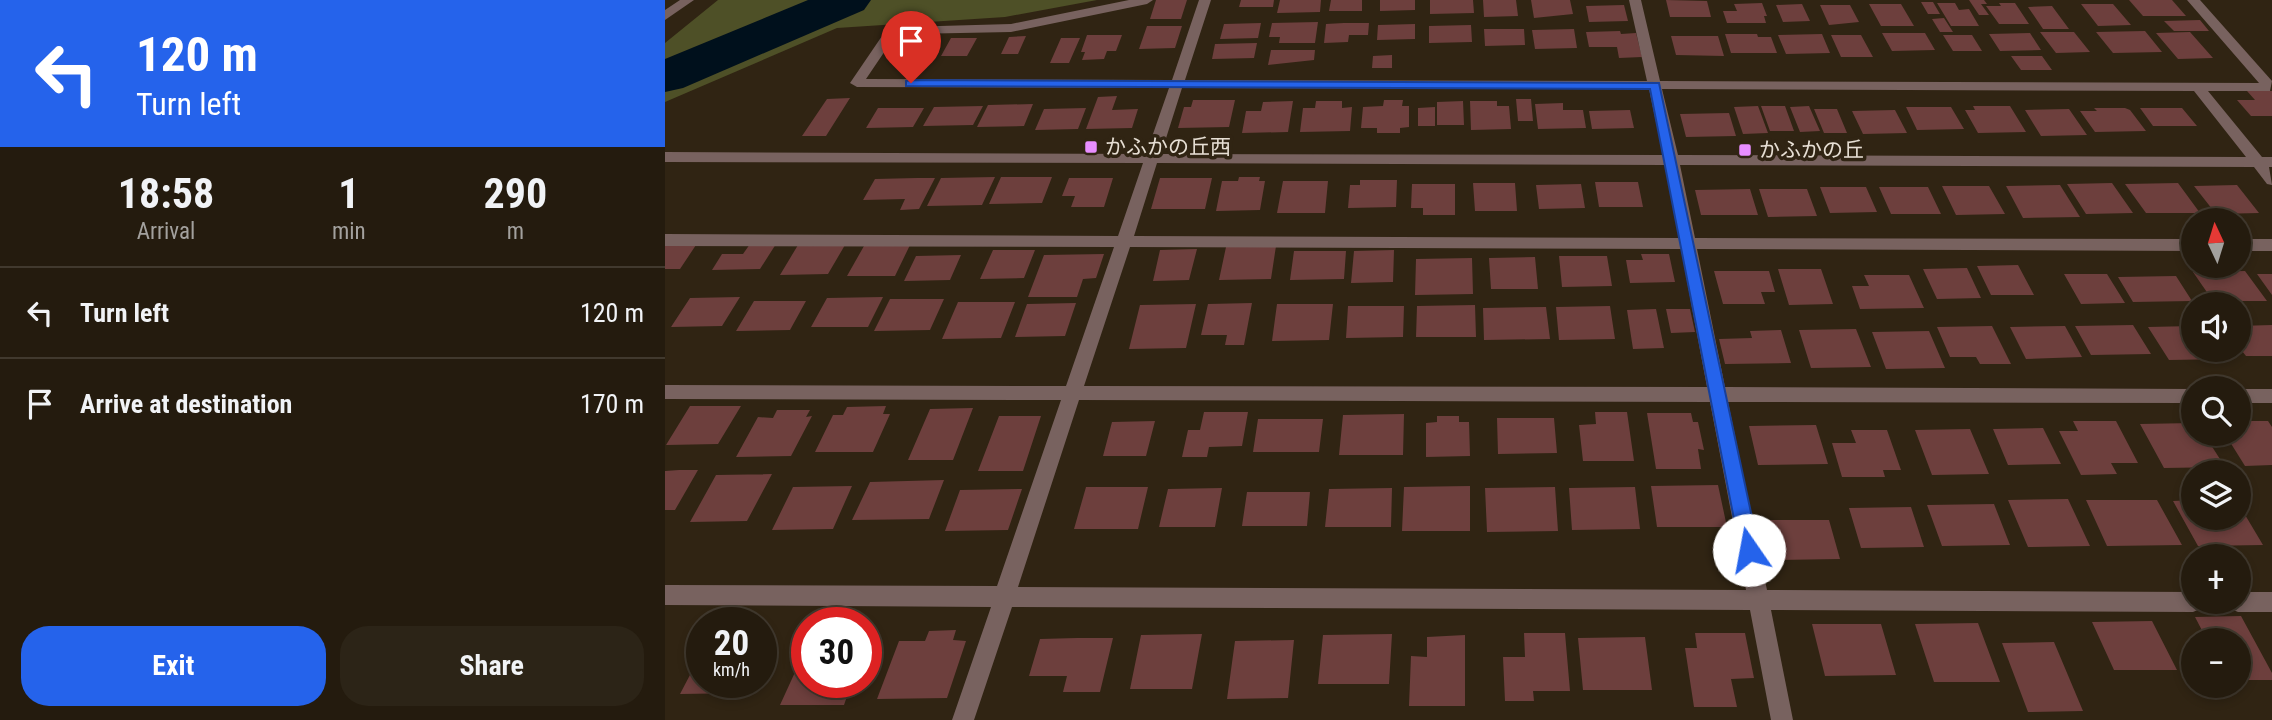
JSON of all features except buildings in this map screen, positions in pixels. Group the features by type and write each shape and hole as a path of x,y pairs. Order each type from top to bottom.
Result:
{"street":[{"path":"665,16 688,0"},
{"path":"1147,0 1010,28 908,30 886,39 857,83 2270,87 2193,0"},
{"path":"963,720 1205,0"},
{"path":"1635,0 1672,162 1782,720"},
{"path":"2199,88 2265,162 2272,180"},
{"path":"665,157 2265,162"},
{"path":"665,240 2181,245"},
{"path":"2251,245 2272,245"},
{"path":"665,392 2181,396"},
{"path":"2251,396 2272,396"},
{"path":"665,595 2181,602"},
{"path":"2251,602 2272,602"}],"green space":[{"path":"718,0 1097,0 1005,17 837,28 665,102 665,43"}],"waterway":[{"path":"665,77 848,0"}],"place":[{"name":"かふかの丘西","path":"1091,147"},
{"name":"かふかの丘","path":"1745,150"}],"route":[{"path":"911,83 1655,86 1749,550"}]}
